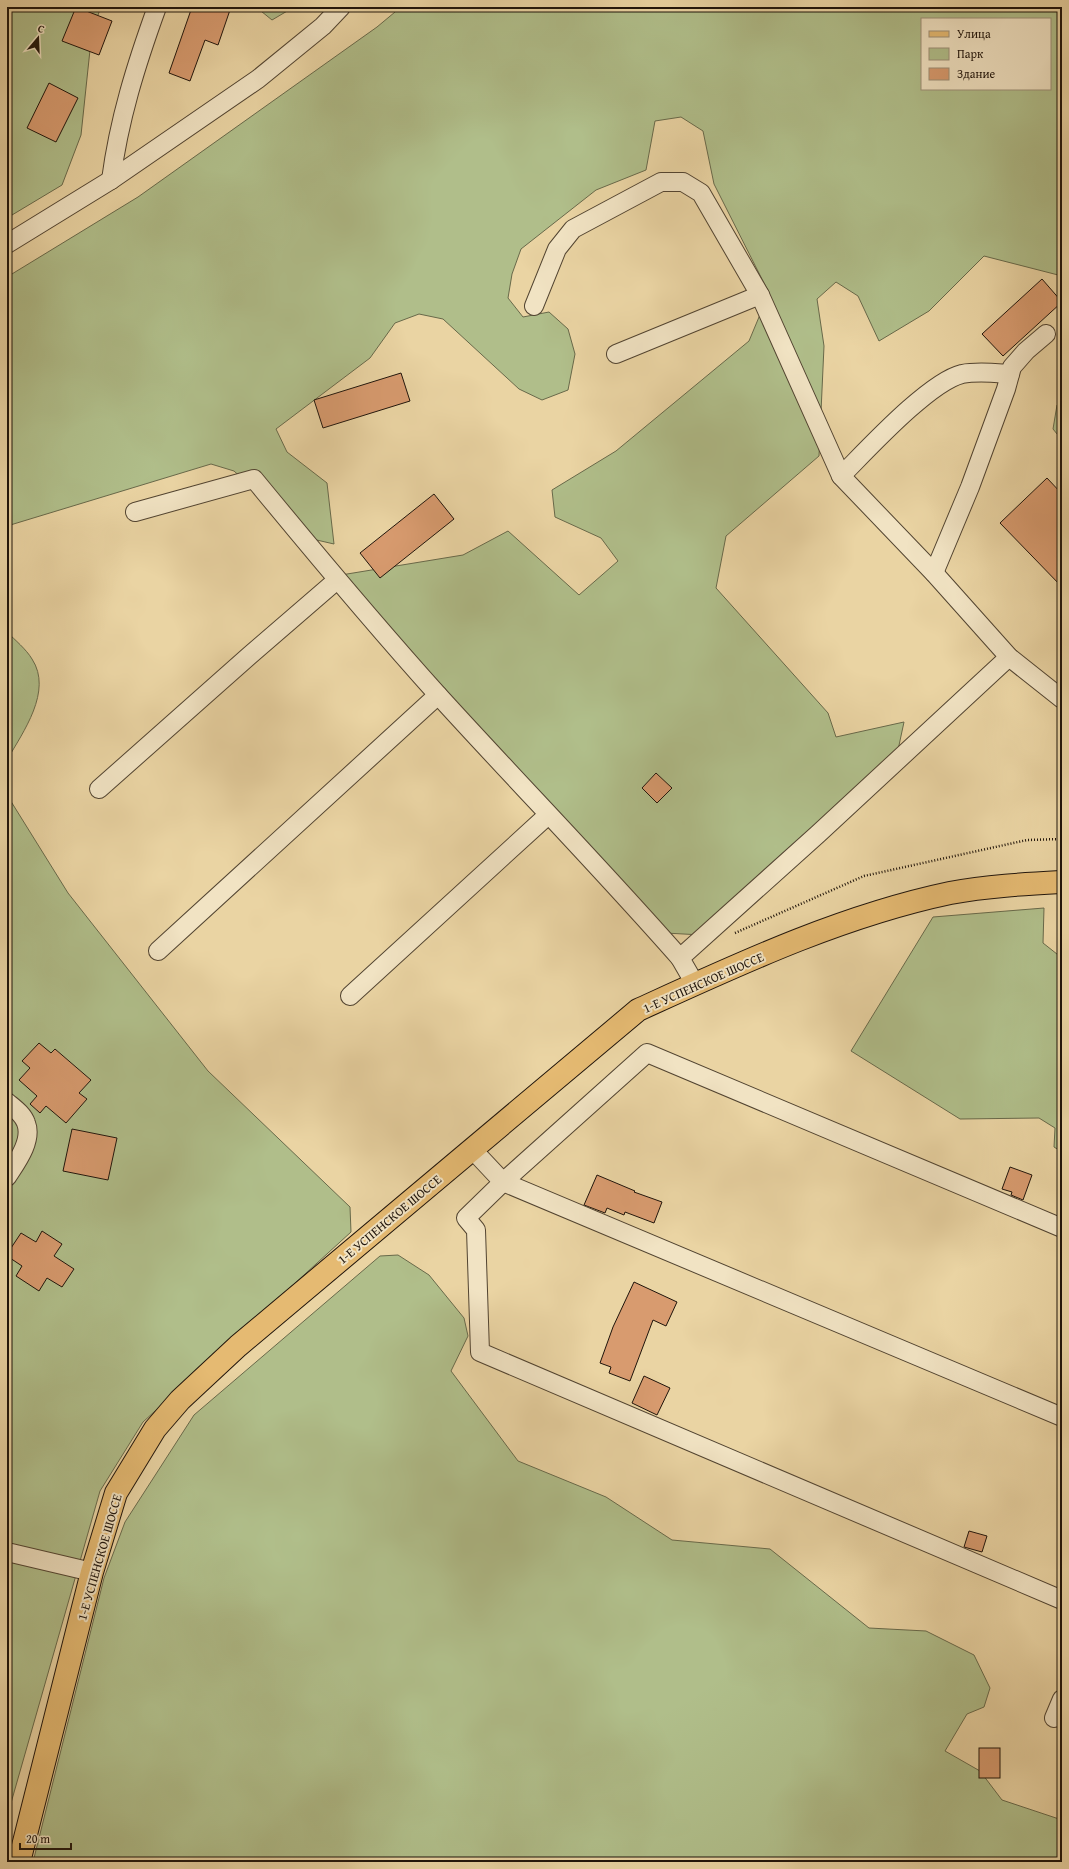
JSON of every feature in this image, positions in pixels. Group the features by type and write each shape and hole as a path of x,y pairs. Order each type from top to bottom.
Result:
{"main road":[{"name":"1-Е УСПЕНСКОЕ ШОССЕ","path":"19,1862 92,1572 116,1493 155,1429 180,1400 238,1346 638,1010 695,984 840,924 906,904 951,893 1017,884 1062,882"}],"street":[{"path":"111,180 122,116 157,7"},
{"path":"7,244 111,180 258,79 323,26 341,7"},
{"path":"534,306 557,250 573,229 661,182 683,182 701,193 760,295 841,476 934,573 1010,657 1062,699"},
{"path":"616,354 760,295"},
{"path":"934,573 970,486 1012,367 1026,351 1046,334"},
{"path":"841,476 936,387 961,374 985,372 1010,374"},
{"path":"135,512 254,479 337,580 438,695 548,815 631,902 680,958 695,984"},
{"path":"99,789 337,580"},
{"path":"680,958 818,834 1010,657"},
{"path":"158,951 438,695"},
{"path":"350,996 548,815"},
{"path":"1062,1228 646,1053 503,1182 466,1218 476,1230 480,1352 1062,1600"},
{"path":"7,1102 19,1113 26,1124 26,1142 21,1156 7,1177"},
{"path":"472,1149 503,1182 1062,1417"},
{"path":"7,1552 92,1572"},
{"path":"1054,1718 1062,1699"}],"path":[{"path":"729,936 864,876 1027,840 1062,838"}],"green space":[{"path":"7,7 101,7 92,31 81,135 62,185 7,218"},
{"path":"256,7 294,7 272,20"},
{"path":"397,7 1062,7 1062,276 984,256 929,311 879,341 858,296 836,282 817,299 824,346 819,456 726,536 716,588 828,713 836,737 904,722 898,750 702,935 665,933 341,575 463,555 508,531 579,595 618,561 601,538 555,517 552,490 616,451 749,341 769,293 714,184 703,131 681,117 655,121 646,170 596,190 521,249 512,274 508,298 523,317 549,312 568,329 575,354 568,390 542,400 519,389 443,319 419,314 395,323 370,358 276,429 287,452 327,483 334,544 308,538 234,471 211,464 7,526 7,277 138,197 377,27 395,12"},
{"path":"1062,401 1062,440 1053,429 1057,405"},
{"path":"7,632 30,655 38,671 39,684 38,698 33,711 21,737 7,760"},
{"path":"7,795 68,893 208,1071 350,1207 351,1232 143,1422 100,1491 7,1817"},
{"path":"1044,908 1043,943 1062,958 1062,1152 1054,1147 1055,1128 1039,1118 960,1119 851,1051 933,917"},
{"path":"398,1255 429,1275 464,1318 468,1336 451,1371 518,1461 606,1497 672,1540 770,1549 869,1628 926,1631 974,1655 990,1688 984,1707 967,1714 945,1751 980,1771 1002,1800 1062,1820 1062,1862 33,1862 104,1578 125,1522 194,1415 380,1256"}],"building":[{"path":"76,7 112,21 99,55 62,41"},
{"path":"192,7 231,7 218,45 205,40 190,81 169,73"},
{"path":"49,83 78,98 56,142 27,128"},
{"path":"1042,279 1062,302 1003,356 982,334"},
{"path":"401,373 410,401 323,428 314,400"},
{"path":"1047,478 1062,494 1062,587 1000,523"},
{"path":"434,494 454,519 380,578 360,553"},
{"path":"656,773 672,788 657,803 642,788"},
{"path":"39,1043 51,1053 55,1049 91,1080 79,1093 87,1099 66,1123 46,1106 40,1113 30,1104 37,1096 19,1080 30,1068 22,1061"},
{"path":"72,1129 117,1138 108,1180 63,1171"},
{"path":"1010,1167 1032,1175 1023,1200 1011,1195 1012,1192 1002,1189"},
{"path":"597,1175 635,1191 634,1192 662,1202 654,1223 625,1212 624,1215 607,1208 605,1213 584,1205"},
{"path":"42,1231 62,1244 54,1256 74,1269 62,1287 47,1278 39,1291 16,1276 22,1266 7,1256 7,1254 21,1233 36,1242"},
{"path":"634,1282 677,1302 666,1326 653,1320 630,1381 609,1373 611,1367 600,1363 613,1327"},
{"path":"644,1376 670,1388 657,1415 632,1403"},
{"path":"969,1531 987,1536 982,1552 964,1547"},
{"path":"979,1748 1000,1748 1000,1778 979,1778"}]}
